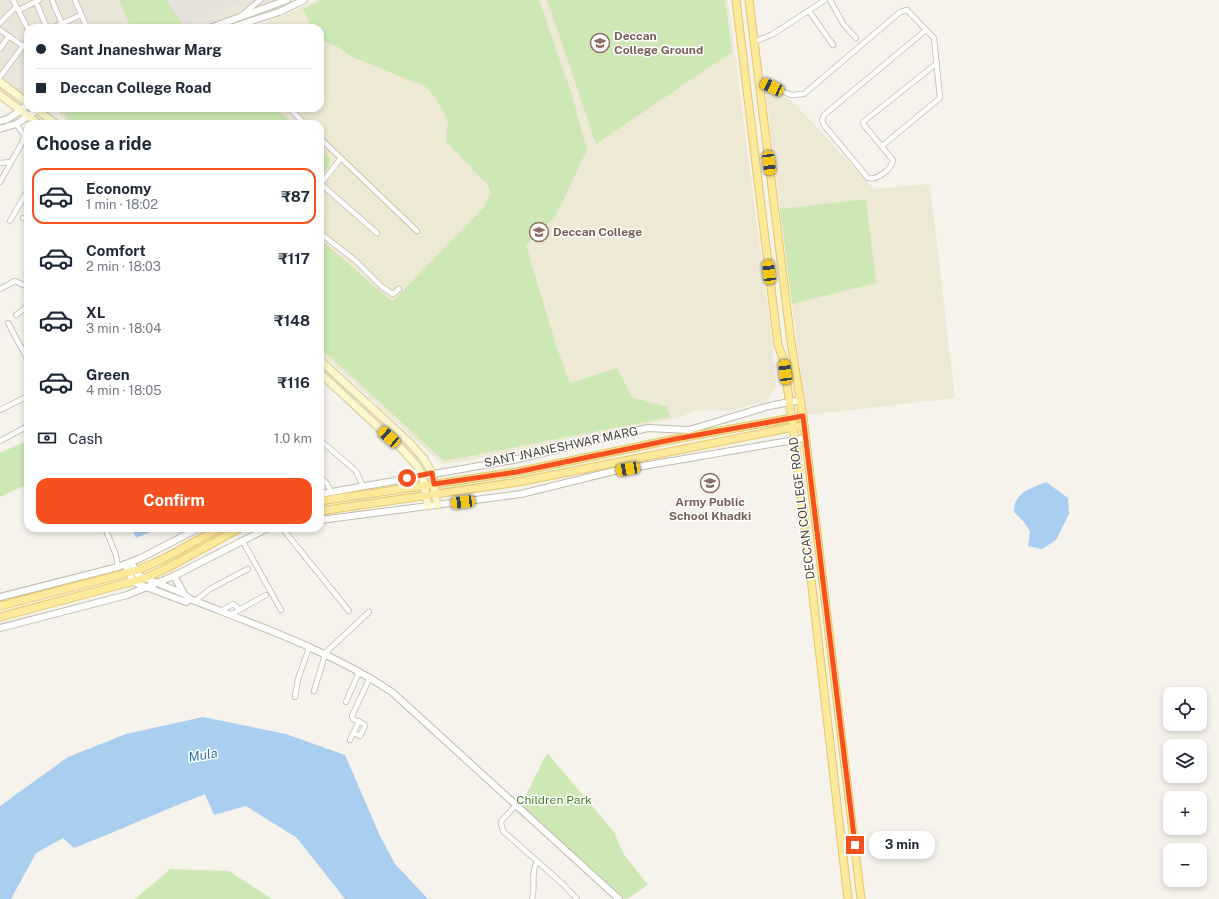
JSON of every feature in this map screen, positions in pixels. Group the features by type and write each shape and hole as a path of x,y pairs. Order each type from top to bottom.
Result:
{"main road":[{"name":"DECCAN COLLEGE ROAD","path":"736,0 778,345 783,358 790,416 795,440 848,899"},
{"name":"DECCAN COLLEGE ROAD","path":"749,0 791,343 806,438 861,899"},
{"path":"0,82 24,101"},
{"path":"0,95 34,120"},
{"path":"42,112 51,120"},
{"path":"324,364 408,441 424,459 432,473 437,505"},
{"path":"324,377 401,448 422,475 428,506"},
{"path":"324,500 517,472 790,416 803,416"},
{"path":"324,510 518,482 804,425"},
{"path":"675,430 675,439"},
{"path":"0,606 132,572 163,559 213,532"},
{"path":"0,617 145,578 233,532"}],"street":[{"path":"13,0 25,24"},
{"path":"52,0 62,24 81,15"},
{"path":"75,0 85,24"},
{"path":"228,24 240,17 286,0"},
{"path":"242,24 279,12 304,0"},
{"path":"754,42 773,34 825,0"},
{"path":"830,0 844,25 856,38"},
{"path":"0,23 17,8 37,1 46,24"},
{"path":"240,17 259,1"},
{"path":"759,81 791,95 804,94 900,12 907,10 934,38 940,98 882,146"},
{"path":"809,11 833,45"},
{"path":"0,30 23,46 0,77"},
{"path":"926,30 824,115 822,120 824,125 868,178 872,180 892,164 893,160 863,122 937,62"},
{"path":"0,49 10,36"},
{"path":"0,121 8,119 24,108"},
{"path":"0,129 16,124 34,112"},
{"path":"292,112 301,120"},
{"path":"0,182 24,135 16,124"},
{"path":"324,142 418,231"},
{"path":"324,180 341,158"},
{"path":"0,163 11,162"},
{"path":"324,188 377,233"},
{"path":"10,220 24,200"},
{"path":"324,235 356,261 387,291 393,294 399,288"},
{"path":"0,288 15,281 24,285"},
{"path":"16,315 24,309"},
{"path":"8,324 24,353"},
{"path":"0,410 24,398"},
{"name":"SANT JNANESHWAR MARG","path":"324,493 432,473 513,460 648,428 689,430 769,406 800,400"},
{"path":"0,441 24,428"},
{"path":"324,519 521,494 614,471 806,438"},
{"path":"324,443 356,471 363,486"},
{"path":"324,480 328,484 331,492"},
{"path":"107,532 116,555 118,567"},
{"path":"0,597 118,567 191,532"},
{"path":"0,628 127,595 174,576 259,532"},
{"path":"285,532 350,611"},
{"path":"242,540 281,610"},
{"path":"128,563 132,572 133,582 186,602 193,600 248,568"},
{"path":"132,572 184,594 193,600 309,648 370,677 392,692 619,899"},
{"path":"174,576 184,594"},
{"path":"230,615 266,595"},
{"path":"221,611 234,604 239,609"},
{"path":"314,691 324,655 369,612"},
{"path":"295,697 298,679 309,648"},
{"path":"346,702 360,672"},
{"path":"354,733 360,736 365,726 364,724 353,719 352,716 370,677"},
{"path":"350,740 358,721"},
{"path":"516,804 502,820 501,827 510,839 564,885 576,899"},
{"path":"532,899 535,887 534,870 537,862"}],"shaded area":[{"path":"0,0 284,0 232,24 24,24 24,112 37,112 28,116 0,90"},
{"path":"167,0 241,0 191,24 183,24"},
{"name":"Deccan College","path":"318,0 728,0 772,341 776,385 770,398 765,403 752,404 733,411 697,410 678,418 496,456 442,464 324,356 324,120 65,120 60,116 60,112 324,112 324,24 261,24"},
{"path":"765,87 792,101 874,189 930,184 955,398 806,415"}],"green space":[{"path":"119,0 166,0 183,24 129,24"},
{"path":"321,0 539,0 572,95 587,150 556,216 526,245 557,348 570,383 617,368 632,397 667,407 671,417 444,461 324,352 324,242 390,300 394,300 484,207 491,194 488,185 446,142 448,120 435,97 426,87 350,56 340,48 324,42 324,24 310,24 303,9"},
{"path":"547,0 725,0 732,52 596,144"},
{"path":"65,112 280,112 289,120 70,120 65,116"},
{"path":"324,153 330,158 328,168 324,172"},
{"path":"866,199 876,283 792,304 780,209"},
{"path":"24,442 24,486 0,497 0,453"},
{"name":"Children Park","path":"548,754 614,832 623,853 648,885 627,899 623,899 521,805 546,755"},
{"path":"170,869 229,871 272,899 135,899"}],"water":[{"path":"1046,482 1068,498 1069,514 1056,540 1042,549 1028,546 1030,531 1014,512 1017,500 1024,492"},
{"path":"134,532 150,532 136,538"},
{"name":"Mula","path":"203,717 286,734 345,755 380,836 395,864 428,899 345,899 297,838 246,806 214,815 205,794 74,848 63,838 36,853 11,899 0,899 0,806 68,757 126,734"}],"place":[{"name":"Deccan College Ground","path":"600,43"},
{"name":"Deccan College","path":"539,232"},
{"name":"Army Public School Khadki","path":"710,483"}],"route":[{"path":"407,478 432,473 434,484 517,472 790,416 803,416 855,845"}]}
